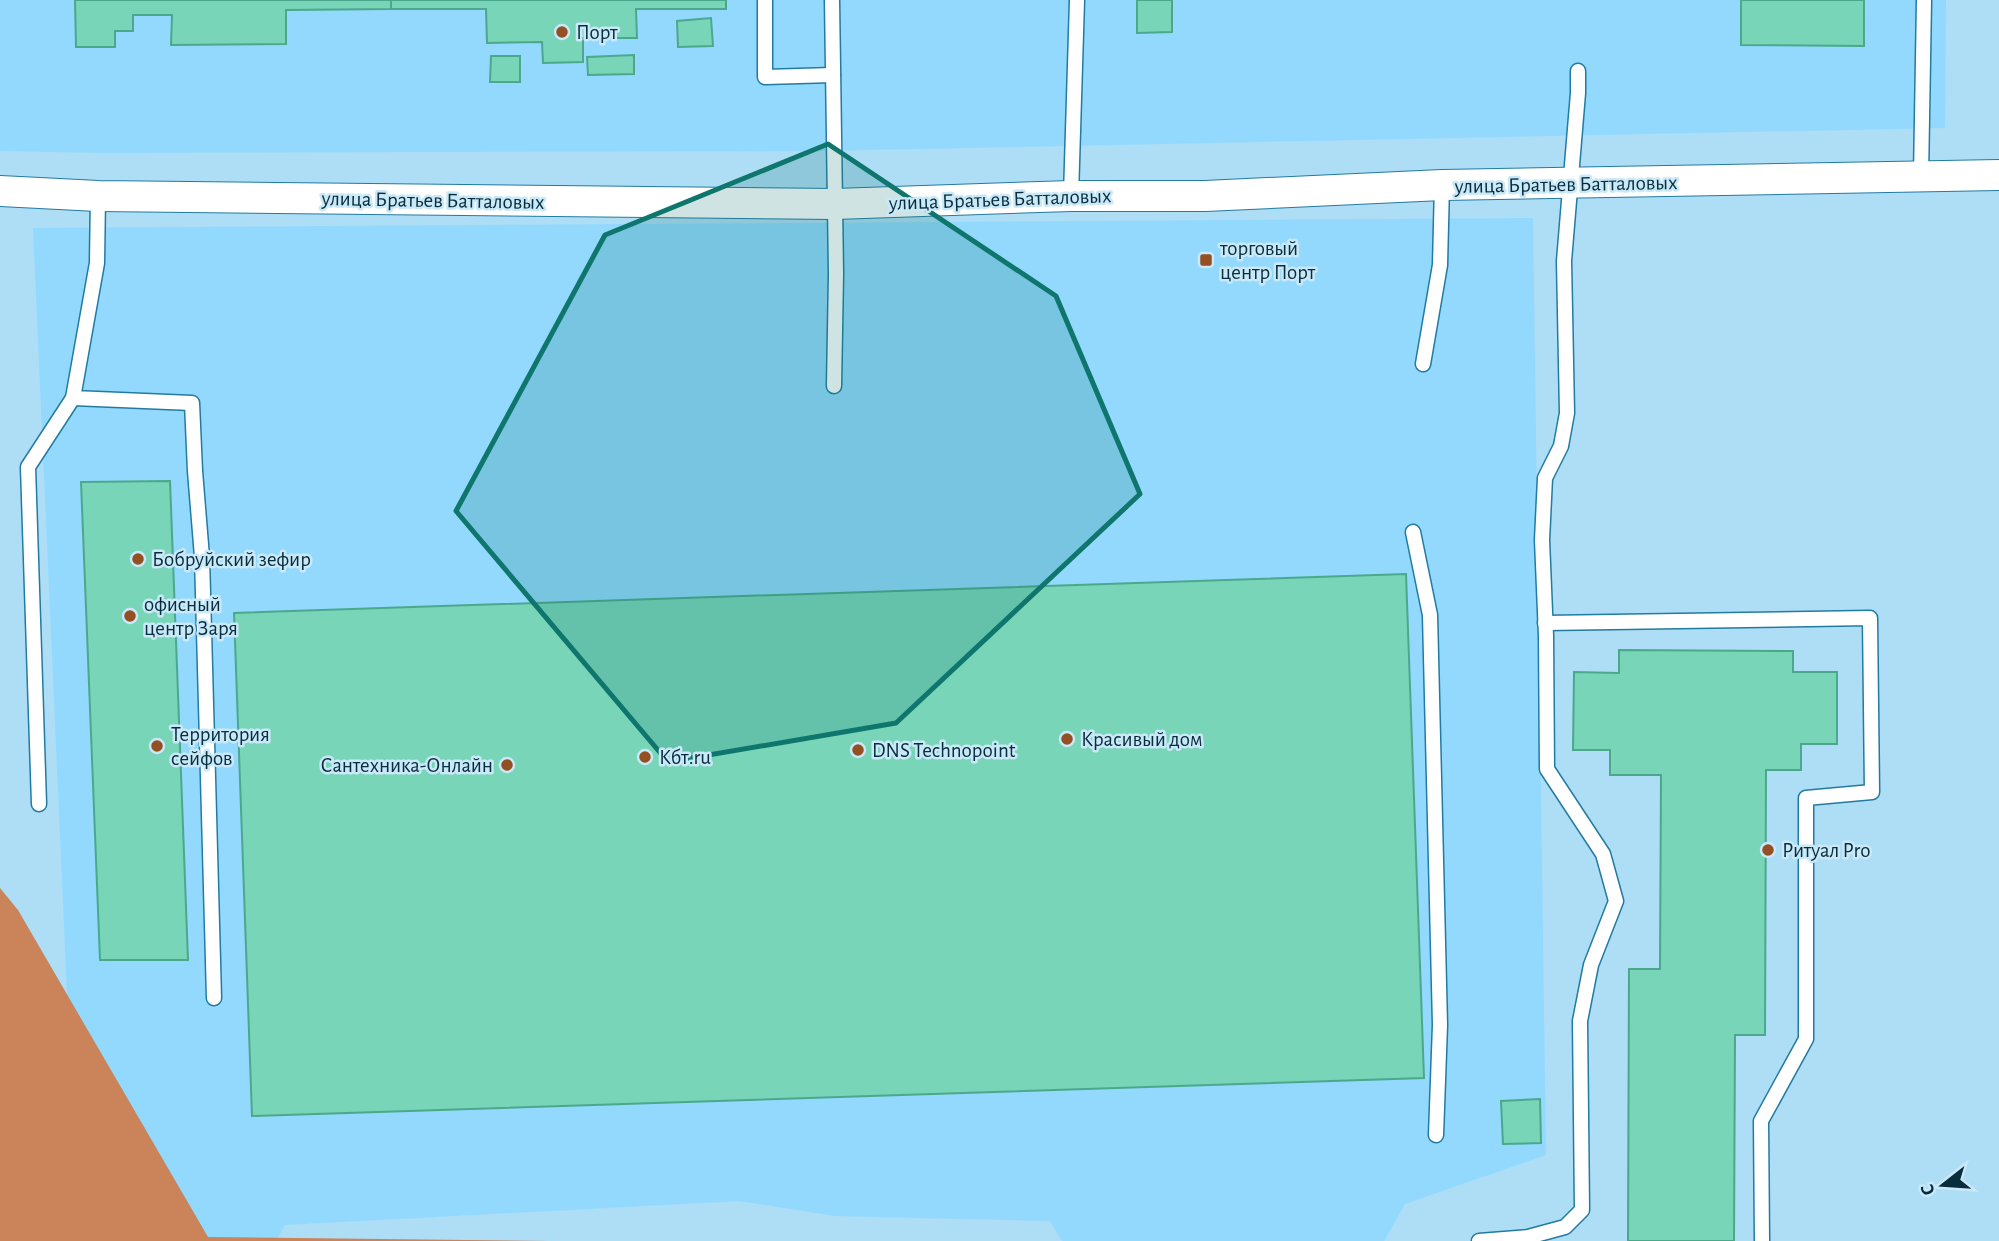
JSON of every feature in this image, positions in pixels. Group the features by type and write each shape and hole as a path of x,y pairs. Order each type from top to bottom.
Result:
{"street":[{"name":"улица Братьев Батталовых","path":"0,191 98,196 835,204 1071,195 1205,197 1442,185 1999,175"}],"lane":[{"path":"765,0 765,77 834,75"},
{"path":"832,0 834,386"},
{"path":"1071,195 1077,0"},
{"path":"1921,177 1924,0"},
{"path":"1479,1241 1528,1237 1564,1227 1582,1210 1580,1021 1591,965 1616,901 1604,855 1548,769 1542,540 1545,478 1561,446 1567,413 1564,261 1578,71"},
{"path":"1423,364 1440,265 1442,185"},
{"path":"39,804 28,467 73,398 97,263 98,196"},
{"path":"73,398 192,403 202,557 214,998"},
{"path":"1413,532 1430,615 1440,1025 1436,1135"},
{"path":"1545,623 1870,618 1872,792 1806,798 1806,1039 1761,1121 1762,1241"}],"highlighted area":[{"path":"828,144 1056,296 1140,494 896,723 668,762 456,511 605,235"}],"shaded area":[{"path":"0,0 1946,0 1945,128 819,151 0,151"},
{"path":"1533,218 1546,1155 1405,1204 1384,1241 1062,1241 1050,1221 835,1216 739,1201 285,1225 276,1241 78,1241 33,228"},
{"path":"0,888 18,910 208,1237 550,1241 0,1241"}],"building":[{"path":"75,0 391,0 391,9 286,10 286,44 171,45 172,15 133,15 133,31 115,31 115,47 76,47"},
{"name":"Порт","path":"391,0 726,0 726,9 636,9 637,38 583,38 583,62 543,63 542,42 487,43 486,9 391,9"},
{"path":"1137,0 1172,0 1172,32 1137,33"},
{"path":"1741,0 1864,0 1864,46 1741,45"},
{"path":"711,18 713,46 678,47 677,21"},
{"path":"634,55 634,74 588,75 587,57"},
{"path":"491,56 520,56 520,82 490,82"},
{"name":"офисный центр Заря","path":"170,481 188,960 100,960 81,482"},
{"path":"1406,574 1424,1078 252,1116 234,613"},
{"path":"1619,650 1793,651 1793,672 1837,672 1837,744 1801,744 1801,770 1766,770 1765,1035 1735,1035 1734,1241 1628,1241 1629,969 1660,969 1661,775 1610,775 1610,750 1573,750 1574,672 1619,673"},
{"path":"1540,1099 1541,1143 1503,1144 1501,1101"}],"place":[{"name":"Порт","path":"562,32"},
{"name":"торговый центр Порт","path":"1206,260"},
{"name":"Бобруйский зефир","path":"138,559"},
{"name":"офисный центр Заря","path":"130,616"},
{"name":"Красивый дом","path":"1067,739"},
{"name":"Территория сейфов","path":"157,746"},
{"name":"DNS Technopoint","path":"858,750"},
{"name":"Кбт.ru","path":"645,757"},
{"name":"Сантехника-Онлайн","path":"507,765"},
{"name":"Ритуал Pro","path":"1768,850"}]}
